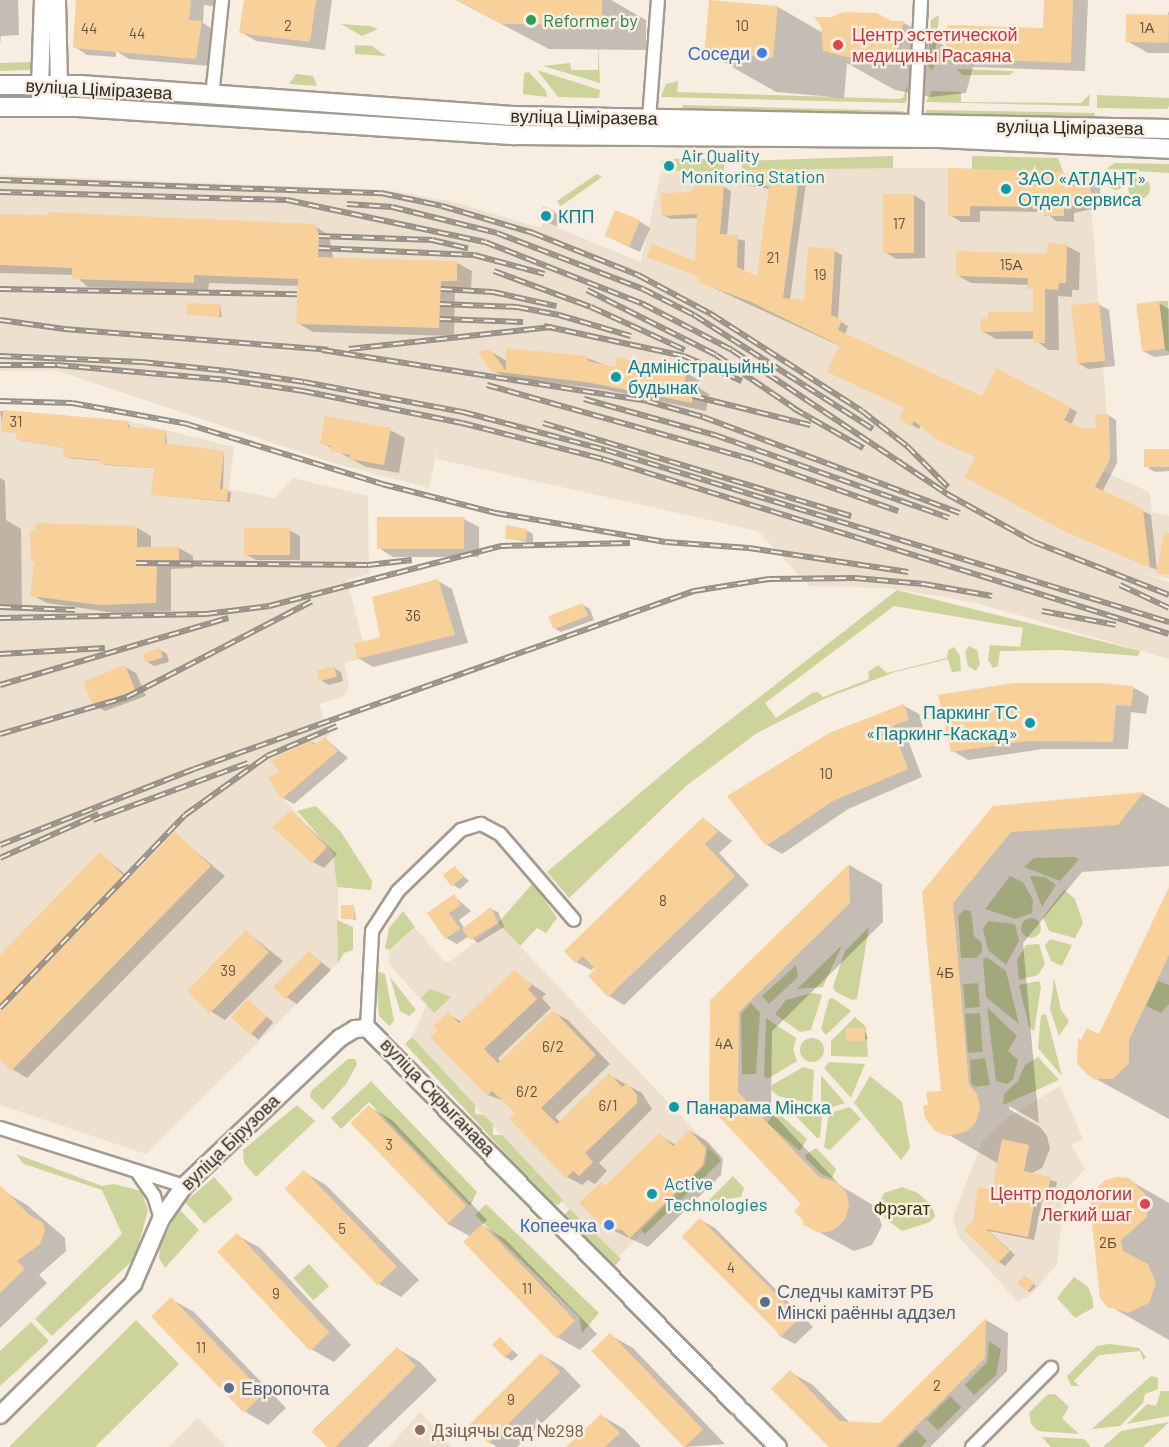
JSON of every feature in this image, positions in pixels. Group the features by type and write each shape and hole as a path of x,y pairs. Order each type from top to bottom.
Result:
{"main road":[{"name":"вуліца Ціміразева","path":"0,86 59,84 212,97 513,116 1169,129"},
{"name":"вуліца Ціміразева","path":"0,107 49,107 514,135 939,138 1169,149"}],"street":[{"path":"43,0 40,84 49,107"},
{"path":"49,107 59,84 57,0"},
{"path":"212,97 222,0"},
{"path":"649,119 658,0"},
{"path":"915,124 921,0"},
{"name":"вуліца Скрыганава","path":"574,920 500,834 481,824 461,830 398,891 372,931 367,1028 778,1447"},
{"name":"вуліца Бірузова","path":"0,1414 133,1284 161,1219 184,1186 340,1038 355,1029 367,1028"},
{"path":"0,1128 184,1186"},
{"path":"138,1173 154,1196 161,1219"},
{"path":"972,1447 1051,1368"}],"shaded area":[{"path":"763,167 970,168 970,171 1089,174 1110,459 1103,471 1149,492 1152,512 1169,516 1169,579 1143,574 1169,582 1169,659 973,602 889,588 809,586 758,531 437,459 438,447 429,488 333,463 55,370 0,371 0,175 387,190 454,202 541,228 543,222 641,262 661,172 731,172"},
{"path":"0,410 129,421 234,447 229,489 274,498 293,478 368,496 369,574 347,580 367,657 344,663 349,686 346,692 342,697 319,704 330,735 326,738 338,751 283,799 333,852 338,874 338,963 146,1154 0,1105"},
{"path":"498,923 720,1157 615,1260 412,1037 426,1006 389,964 389,950 415,928 444,961 451,961"},
{"path":"1060,1086 1083,1139 1071,1145 1085,1169 1065,1191 1057,1264 1032,1294 1018,1302 958,1236 953,1217 982,1142 1007,1118"},
{"name":"Дзіцячы сад №298","path":"420,1412 452,1447 389,1447"},
{"path":"198,1418 226,1447 168,1447"}],"green space":[{"path":"939,15 932,70 928,66 931,20"},
{"path":"341,24 370,26 378,29 362,36"},
{"path":"598,42 600,83 543,66 570,63 571,70 598,70"},
{"path":"355,45 372,46 386,56 355,54"},
{"path":"34,62 29,70 0,71 0,63"},
{"path":"957,69 1014,71 1010,75 962,75"},
{"path":"537,70 600,90 599,98 558,97"},
{"path":"529,72 546,91 547,97 523,94 524,73"},
{"path":"296,74 313,76 317,86 289,84"},
{"path":"678,81 677,92 897,99 903,98 907,85 907,100 905,103 661,97 666,84"},
{"path":"932,91 961,92 961,102 1081,103 1090,94 1089,106 926,102"},
{"path":"1097,95 1169,98 1169,106 1167,109 1097,108"},
{"path":"683,105 904,111 898,115 682,110"},
{"path":"926,110 1095,113 1095,119 926,116"},
{"path":"893,156 893,168 742,170 742,161"},
{"path":"972,156 1058,158 1063,172 972,172"},
{"path":"664,159 724,159 724,172 675,171 674,162 660,163"},
{"path":"1115,163 1169,164 1169,173 1106,169"},
{"path":"597,174 602,177 561,206 557,201"},
{"path":"1113,174 1119,174 1124,182 1122,188 1113,190 1108,185 1108,179"},
{"path":"1139,177 1147,180 1150,188 1147,196 1139,199 1131,196 1128,188 1131,180"},
{"path":"1159,301 1168,301 1169,352 1165,349"},
{"path":"897,590 1140,651 1138,656 1062,650 1000,651 998,666 993,668 988,660 990,645 1020,647 1023,628 894,606 765,703 776,718 812,693 818,692 823,697 869,679 868,672 878,665 887,673 947,658 948,650 954,647 960,656 961,671 952,672 948,659 895,672 824,699 757,733 686,786 569,898 547,872 685,755"},
{"path":"969,646 977,650 980,664 976,671 968,666 965,652"},
{"path":"316,806 341,832 372,881 371,890 337,887 333,852 297,811"},
{"path":"1075,857 1079,859 1060,881 1024,867 1034,858"},
{"path":"1010,876 1023,882 1033,900 1032,913 1016,919 985,909"},
{"path":"1030,876 1045,877 1056,885 1042,907"},
{"path":"533,883 557,918 546,933 537,928 520,946 498,923"},
{"path":"1064,890 1075,899 1083,923 1075,938 1049,931 1043,917"},
{"path":"964,910 971,911 974,936 982,943 982,952 976,958 961,958 958,916"},
{"path":"403,911 415,927 389,950 385,948 389,928"},
{"path":"1031,918 1038,921 1041,928 1038,935 1031,938 1024,935 1021,928 1024,921"},
{"path":"337,920 353,927 353,950 344,953 338,963"},
{"path":"988,921 1015,924 1019,941 1006,965 988,950 983,929"},
{"path":"869,927 857,999 852,1000 836,992 833,987 845,951"},
{"path":"1050,939 1072,945 1062,966 1051,961 1045,945"},
{"path":"1039,944 1045,964 1038,975 1019,980 1017,960 1026,945"},
{"path":"842,945 823,987 797,989"},
{"path":"987,957 1006,971 1019,1024 986,997 983,959"},
{"path":"796,965 798,977 769,1004 762,996"},
{"path":"376,971 385,974 394,1021 389,1026 379,1016"},
{"path":"390,977 416,1010 409,1016 400,1011"},
{"path":"1054,978 1061,1010 1069,1021 1059,1036 1050,1009"},
{"path":"1039,981 1041,987 1034,1031 1029,1027 1019,985"},
{"path":"1158,981 1169,985 1169,1004 1161,1013 1146,1006"},
{"path":"978,983 980,1007 965,1008 963,984"},
{"path":"430,989 451,997 434,1013 421,998"},
{"path":"812,993 822,995 811,1030 800,1032 775,1014 786,1000"},
{"path":"833,998 851,1011 826,1035 821,1029 829,999"},
{"path":"751,1003 760,1013 756,1074 742,1074 741,1014"},
{"path":"987,1007 1017,1036 1008,1051 1018,1060 1013,1079 1007,1084 996,1081"},
{"path":"980,1013 983,1052 968,1053 965,1014"},
{"path":"1046,1014 1062,1076 1038,1048 1041,1015"},
{"path":"855,1017 866,1027 868,1057 831,1056 831,1041"},
{"path":"766,1018 796,1038 793,1050 797,1061 767,1079 764,1076"},
{"path":"412,1037 475,1105 475,1114 484,1115 493,1124 493,1135 502,1135 563,1200 558,1205 548,1200 405,1044"},
{"path":"812,1038 817,1039 823,1045 823,1055 817,1061 812,1062 807,1061 801,1055 800,1050 801,1045 807,1039"},
{"path":"1038,1057 1059,1080 1003,1105 1004,1094 1018,1081 1025,1065"},
{"path":"985,1058 990,1085 975,1087 971,1083 970,1060"},
{"path":"348,1059 355,1059 357,1064 346,1084 323,1110 310,1097 311,1091"},
{"path":"829,1062 865,1064 851,1098 824,1068"},
{"path":"803,1067 814,1070 812,1104 778,1096 771,1089 772,1085"},
{"path":"821,1075 845,1103 829,1108 821,1103"},
{"path":"870,1076 902,1102 910,1148 901,1160 854,1103"},
{"path":"371,1081 477,1192 470,1206 369,1102 341,1129 331,1118"},
{"path":"297,1105 315,1121 256,1177 244,1163 243,1150"},
{"path":"794,1107 822,1115 820,1137 817,1138 792,1112"},
{"path":"850,1107 861,1119 830,1150 824,1147 829,1113"},
{"path":"776,1111 807,1139 800,1151 767,1123"},
{"path":"708,1147 721,1161 645,1234 641,1230 705,1165"},
{"path":"816,1148 836,1169 832,1178 823,1175 806,1159 805,1155"},
{"path":"16,1154 102,1186 114,1184 141,1191 148,1210 135,1258 52,1336 35,1319 122,1234 102,1190 24,1164"},
{"path":"733,1176 744,1188 741,1197 707,1202"},
{"path":"214,1177 233,1199 204,1224 185,1202"},
{"name":"Фрэгат","path":"902,1187 918,1193 932,1206 935,1216 930,1222 902,1231 882,1216 880,1201 884,1193"},
{"path":"486,1204 599,1313 582,1333 579,1317 475,1215"},
{"path":"179,1209 199,1230 165,1268 159,1258 160,1246"},
{"path":"570,1209 621,1259 614,1267 564,1215"},
{"path":"309,1264 329,1286 313,1300 293,1278"},
{"path":"1074,1277 1088,1287 1093,1300 1093,1308 1075,1318 1057,1298"},
{"path":"136,1320 179,1364 95,1447 9,1447"},
{"path":"31,1322 49,1341 0,1386 0,1351"},
{"path":"989,1341 1001,1349 996,1375 974,1395 965,1385 987,1362"},
{"path":"1109,1344 1139,1348 1146,1357 1143,1360 1140,1351 1099,1355 1074,1381 1079,1386 1071,1386 1067,1376 1097,1346"},
{"path":"1151,1376 1158,1378 1158,1389 1145,1394 1143,1403 1120,1426 1092,1429"},
{"path":"1161,1391 1169,1391 1169,1416 1127,1424 1147,1404 1156,1406"},
{"path":"1055,1394 1069,1407 1062,1418 1079,1434 1038,1431 1031,1424 1029,1413 1047,1395"},
{"path":"950,1396 961,1407 938,1431 927,1419"},
{"path":"1169,1422 1143,1447 1103,1447 1121,1431"},
{"path":"916,1430 927,1441 921,1447 898,1447"},
{"path":"1042,1437 1084,1439 1091,1447 1051,1447"}],"building":[{"path":"76,0 191,0 189,20 202,21 196,59 73,48"},
{"path":"244,0 316,0 310,42 239,33"},
{"path":"457,0 602,0 602,25 502,24"},
{"path":"709,0 778,6 773,58 704,52"},
{"path":"1044,0 1073,0 1071,63 946,58 947,25 1043,28"},
{"path":"843,12 877,13 891,21 904,21 896,53 872,55 872,58 846,57 823,51 821,26 814,17 832,17"},
{"path":"1126,14 1169,15 1169,43 1126,42"},
{"name":"ЗАО «АТЛАНТ» Отдел сервиса","path":"948,168 1064,172 1064,178 1090,177 1091,201 1064,208 1064,216 1044,216 1044,207 970,206 970,216 948,216"},
{"path":"770,169 800,170 783,298 804,300 808,247 835,249 831,315 842,320 838,330 982,396 996,368 1071,407 1064,420 1081,428 1096,428 1095,414 1109,414 1110,459 1095,487 1143,509 1150,568 1066,532 964,477 975,457 939,441 914,421 911,427 899,418 905,408 827,372 839,345 751,302 698,282 699,277 647,257 652,244 695,261 697,214 662,216 660,193 691,192 695,185 724,186 720,234 738,235 737,267 757,276 769,186 736,185 737,172"},
{"path":"883,194 914,194 914,253 883,253"},
{"name":"КПП","path":"543,206 555,211 549,224 538,219"},
{"path":"615,210 640,220 630,246 605,236"},
{"path":"47,212 315,224 319,236 318,257 457,261 457,281 441,281 439,328 296,324 298,279 194,275 194,283 72,279 72,268 0,265 0,214 47,215"},
{"path":"1048,243 1067,244 1066,283 1059,283 1058,290 1045,289 1045,343 1033,343 1033,331 981,332 980,319 988,319 988,312 1033,312 1033,289 1027,289 1028,278 956,276 956,251 1047,254"},
{"path":"1159,301 1165,349 1142,351 1136,304"},
{"path":"1099,302 1105,361 1077,364 1071,305"},
{"path":"187,303 220,304 220,316 187,315"},
{"name":"Адміністрацыйны будынак","path":"506,348 587,356 588,361 615,367 617,357 687,372 684,383 695,384 692,403 586,382 491,371 478,352 490,349 506,371"},
{"path":"3,410 129,421 128,427 166,430 165,443 224,451 220,489 228,489 227,501 151,495 154,468 100,464 100,460 63,457 64,448 16,439 16,433 1,431"},
{"path":"325,416 391,428 384,465 349,459 350,455 330,451 331,446 320,444"},
{"path":"1144,449 1169,449 1169,467 1144,467"},
{"path":"377,517 464,517 464,549 377,549"},
{"path":"36,523 137,526 137,547 179,546 179,561 157,561 156,603 100,605 30,596 34,562 31,562 30,531 35,530"},
{"path":"506,525 527,529 526,540 505,539"},
{"path":"244,528 290,528 290,555 244,555"},
{"path":"1164,533 1169,533 1169,575 1156,573"},
{"path":"438,579 455,635 357,659 354,644 380,637 372,597"},
{"path":"583,603 588,616 553,629 548,616"},
{"path":"160,648 163,658 146,663 143,653"},
{"path":"125,665 135,690 93,707 83,682"},
{"path":"334,666 337,677 319,681 317,671"},
{"name":"Паркинг ТС «Паркинг-Каскад»","path":"1013,683 1100,683 1134,686 1131,706 1116,705 1113,742 1027,741 951,752 938,695"},
{"path":"904,704 909,720 892,726 908,769 833,801 766,846 727,796 829,733"},
{"path":"325,737 338,751 282,799 268,778 279,771 270,760 311,740 314,745"},
{"path":"1144,792 1118,825 1011,832 953,903 969,1085 977,1094 980,1108 976,1122 966,1132 948,1136 935,1131 925,1118 923,1106 928,1105 926,1092 941,1091 922,892 993,806"},
{"path":"291,810 327,847 312,863 272,827"},
{"path":"703,817 718,832 705,844 735,876 608,997 588,976 595,969 583,956 575,963 564,951"},
{"path":"175,832 211,866 11,1071 0,1060 0,955 100,852 128,880"},
{"path":"849,864 850,903 739,1012 738,1092 819,1177 837,1182 847,1193 849,1207 844,1221 832,1231 819,1233 802,1224 804,1222 794,1211 801,1204 709,1106 710,1000"},
{"path":"455,866 463,877 451,886 443,875"},
{"path":"1169,887 1169,955 1129,1040 1129,1063 1113,1079 1093,1079 1077,1064 1078,1038 1081,1040 1087,1028 1099,1034"},
{"path":"454,894 461,905 449,913 460,929 445,939 427,913"},
{"path":"341,905 354,905 354,919 341,919"},
{"path":"491,907 498,923 470,940 462,929"},
{"path":"246,930 269,952 210,1013 187,991"},
{"path":"309,951 321,963 285,999 273,987"},
{"path":"514,970 532,985 528,989 537,999 484,1049 498,1063 553,1010 596,1055 541,1108 557,1124 609,1073 622,1087 627,1083 637,1095 637,1103 585,1153 593,1162 579,1176 573,1171 566,1178 509,1119 515,1114 504,1102 492,1091 487,1096 430,1037 438,1030 433,1026 448,1012 459,1023"},
{"path":"248,999 267,1017 250,1035 231,1017"},
{"path":"846,1028 865,1028 865,1041 846,1041"},
{"path":"369,1105 466,1206 448,1224 350,1123"},
{"name":"Active Technologies","path":"689,1130 706,1148 703,1165 630,1238 622,1230 604,1228 579,1203 601,1182 605,1186 659,1133 673,1146"},
{"path":"1002,1139 1029,1145 1024,1171 1051,1177 1046,1200 1035,1198 1028,1237 986,1229 1010,1251 998,1263 964,1230 973,1221 978,1187 992,1190"},
{"path":"304,1170 397,1266 378,1285 285,1189"},
{"path":"1117,1177 1129,1178 1147,1196 1147,1217 1121,1240 1123,1251 1148,1264 1156,1283 1149,1303 1128,1313 1107,1307 1100,1298 1090,1204 1095,1190 1105,1180"},
{"path":"0,1185 29,1215 43,1223 45,1231 40,1244 17,1261 25,1269 0,1293"},
{"path":"700,1218 800,1318 781,1336 682,1236"},
{"path":"482,1224 575,1320 556,1338 463,1242"},
{"path":"237,1233 330,1332 310,1351 217,1251"},
{"path":"1024,1275 1034,1283 1027,1292 1017,1284"},
{"path":"171,1297 264,1393 244,1413 151,1316"},
{"path":"986,1318 985,1358 895,1447 829,1447 771,1389 790,1370 840,1421 880,1423"},
{"path":"610,1333 703,1429 684,1447 591,1351"},
{"path":"500,1337 512,1350 504,1358 492,1345"},
{"path":"397,1347 416,1366 335,1447 327,1447 312,1432"},
{"path":"541,1353 560,1372 489,1444 470,1424"},
{"path":"601,1414 620,1433 605,1447 566,1447"}],"railway":[{"path":"0,180 381,193 442,206 533,233 638,275 711,314 862,411 907,446 948,487"},
{"path":"0,192 287,200 485,242 643,304 732,350 947,494 1034,542 1169,595"},
{"path":"347,204 392,207 497,233 643,289 694,315 873,429"},
{"path":"319,236 432,240 468,248"},
{"path":"319,248 474,255 545,274"},
{"path":"494,271 591,307 685,350"},
{"path":"0,289 297,294"},
{"path":"441,289 493,292 556,306"},
{"path":"587,290 716,355 800,412"},
{"path":"440,304 517,307 559,315 631,336"},
{"path":"440,319 523,322"},
{"path":"0,320 64,329 328,350"},
{"path":"544,326 684,356 742,381"},
{"path":"349,349 552,327"},
{"path":"322,350 647,401 703,417 960,513"},
{"path":"0,356 142,362 227,371 304,382 463,412 606,450 1169,622"},
{"path":"0,365 57,365 228,380 303,391 462,423 603,459 1169,634"},
{"path":"487,385 754,460 898,511"},
{"path":"693,396 810,425"},
{"path":"584,399 715,435 949,518"},
{"path":"0,401 72,403 187,424 382,484 496,513 666,542 749,548 908,572"},
{"path":"793,408 863,448"},
{"path":"543,423 851,516"},
{"path":"0,618 206,614 269,606 501,546 630,543"},
{"path":"136,563 368,565 412,560"},
{"path":"0,845 194,769 694,591 769,579 855,578 924,584 992,596"},
{"path":"1120,585 1169,608"},
{"path":"0,734 127,697 312,601"},
{"path":"0,607 75,610"},
{"path":"1042,611 1116,625"},
{"path":"0,685 228,618"},
{"path":"0,654 105,648"},
{"path":"0,1008 185,815 267,756 337,726"},
{"path":"93,820 248,763"},
{"path":"0,858 99,814"}],"place":[{"name":"Reformer by","path":"531,20"},
{"name":"Центр эстетической медицины Расаяна","path":"838,45"},
{"name":"Соседи","path":"762,53"},
{"name":"Air Quality Monitoring Station","path":"669,166"},
{"name":"ЗАО «АТЛАНТ» Отдел сервиса","path":"1006,189"},
{"name":"КПП","path":"546,216"},
{"name":"Адміністрацыйны будынак","path":"616,377"},
{"name":"Паркинг ТС «Паркинг-Каскад»","path":"1030,723"},
{"name":"Панарама Мінска","path":"674,1107"},
{"name":"Active Technologies","path":"652,1194"},
{"name":"Центр подологии Легкий шаг","path":"1145,1204"},
{"name":"Копеечка","path":"609,1225"},
{"name":"Следчы камітэт РБ Мінскі раённы аддзел","path":"765,1302"},
{"name":"Европочта","path":"229,1388"},
{"name":"Дзіцячы сад №298","path":"420,1430"}]}
